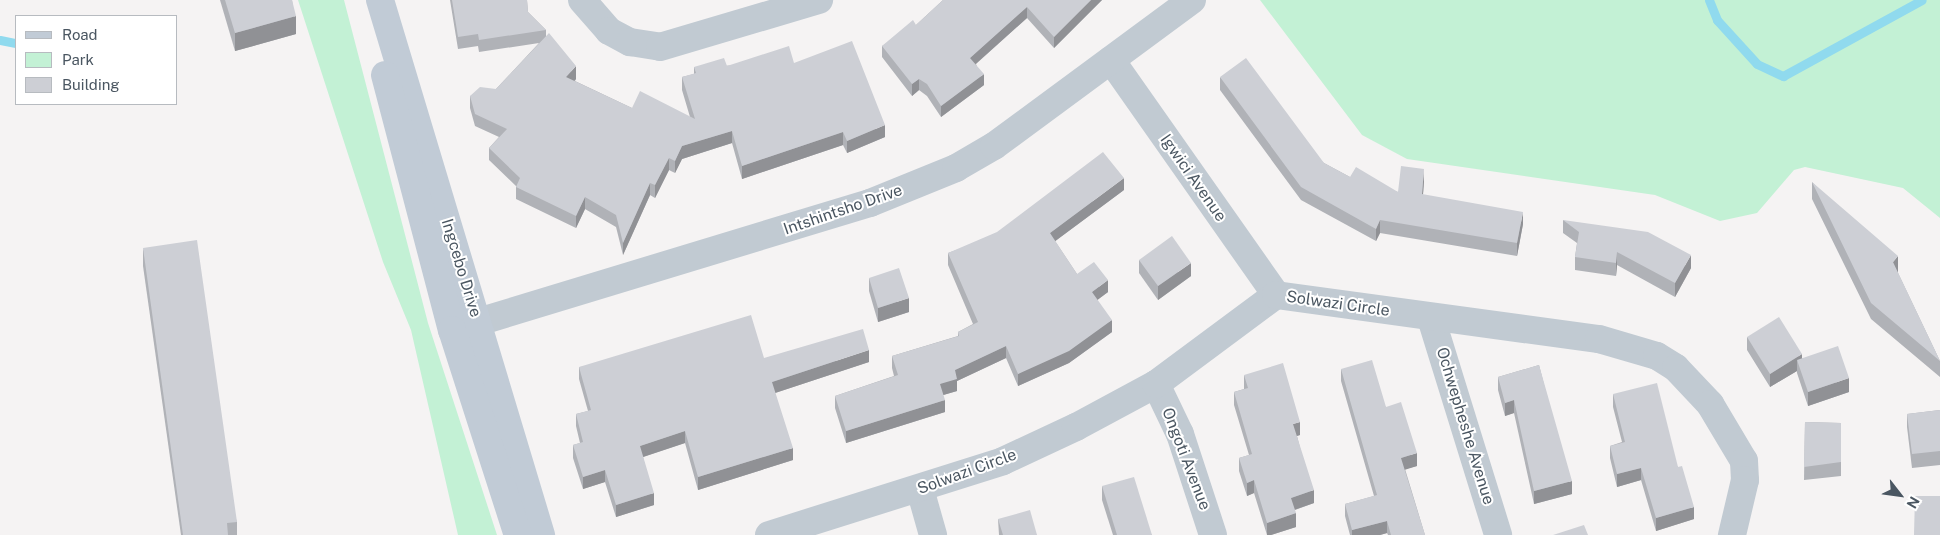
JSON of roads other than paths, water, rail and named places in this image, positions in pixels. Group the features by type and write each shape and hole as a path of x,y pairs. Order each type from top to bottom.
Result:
{"main road":[{"name":"Ingcebo Drive","path":"367,0 465,328 542,535"},
{"name":"Ingcebo Drive","path":"380,0 518,535"}],"street":[{"path":"582,0 608,31 630,42 660,48 819,0"},
{"name":"Intshintsho Drive","path":"465,328 870,203 956,168 994,146 1111,60 1181,3"},
{"name":"Igwici Avenue","path":"1111,60 1276,295"},
{"name":"Solwazi Circle","path":"768,535 920,489 1003,461 1156,384 1276,295 1431,318 1599,339 1657,356 1676,368 1710,404 1744,461 1745,480 1732,535"},
{"name":"Ochwepheshe Avenue","path":"1431,318 1498,535"},
{"name":"Ongoti Avenue","path":"1156,384 1180,434 1213,535"},
{"path":"920,489 933,535"}],"waterway":[{"path":"1709,0 1717,20 1757,64 1783,76 1922,0"},
{"path":"0,40 15,43"}]}
